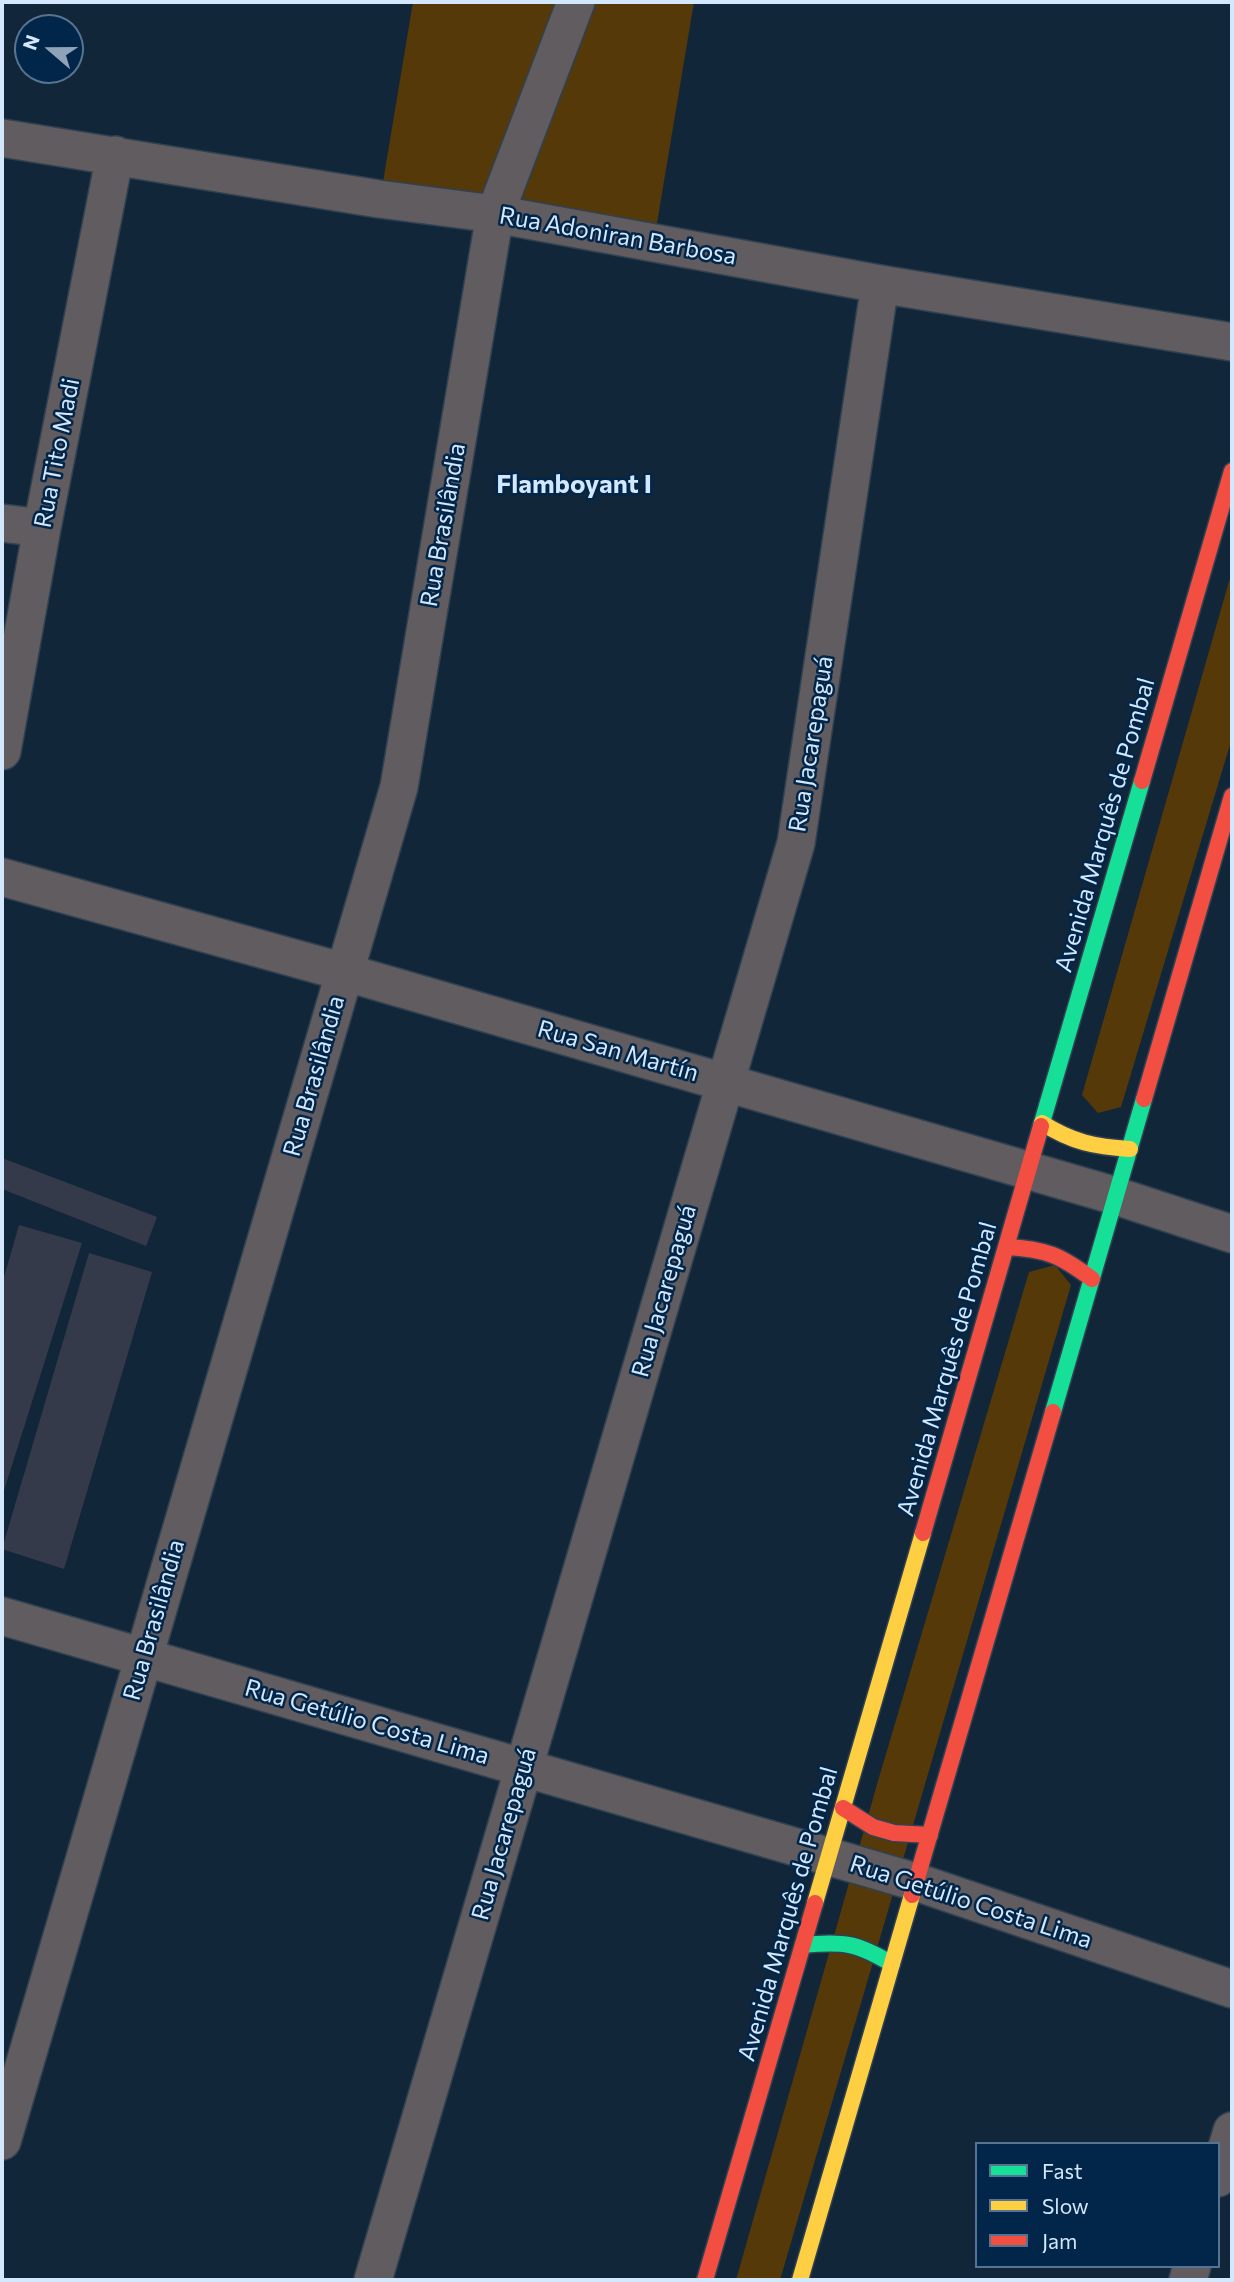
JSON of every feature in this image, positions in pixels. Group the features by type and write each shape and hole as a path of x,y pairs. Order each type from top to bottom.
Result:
{"main road":[{"name":"Avenida Marquês de Pombal","path":"705,2280 1232,471"},
{"path":"800,2280 1232,796"},
{"path":"1042,1123 1065,1138 1094,1147 1129,1149"},
{"path":"1006,1247 1038,1248 1061,1255 1091,1279"},
{"path":"843,1808 873,1827 894,1833 930,1835"},
{"path":"803,1945 840,1941 862,1945 892,1964"}],"street":[{"name":"Rua Brasilândia","path":"2,2141 399,787 495,214 576,2"},
{"name":"Rua Adoniran Barbosa","path":"2,138 379,199 495,214 880,284 1232,342"},
{"name":"Rua Tito Madi","path":"2,751 42,528 115,155"},
{"name":"Rua Jacarepaguá","path":"373,2280 796,843 880,284"},
{"path":"2,523 42,528"},
{"name":"Rua San Martín","path":"2,877 344,972 1116,1196 1232,1234"},
{"name":"Rua Getúlio Costa Lima","path":"2,1616 916,1882 1232,1989"},
{"path":"1220,2171 1232,2131"}],"shaded area":[{"path":"413,2 694,2 655,235 381,194"},
{"path":"1232,571 1232,738 1121,1107 1098,1113 1082,1095"},
{"path":"1055,1265 1071,1285 780,2280 736,2280 880,1774 1029,1272"}],"building":[{"path":"2,1158 157,1217 146,1246 2,1189"},
{"path":"19,1225 82,1243 2,1497 2,1284"},
{"path":"89,1253 152,1272 64,1569 2,1549"}],"traffic: fast":[{"path":"1041,1126 1142,781"},
{"path":"1053,1412 1144,1099"},
{"path":"803,1945 850,1945 892,1964"}],"traffic: slow":[{"path":"1042,1123 1063,1135 1084,1142 1130,1149"},
{"path":"815,1903 923,1533"},
{"path":"800,2280 912,1895"}],"traffic: jam":[{"path":"1142,781 1232,471"},
{"path":"1144,1099 1232,796"},
{"path":"923,1533 1041,1126"},
{"path":"1006,1247 1032,1249 1052,1255 1092,1279"},
{"path":"912,1895 1053,1412"},
{"path":"843,1808 873,1827 894,1833 930,1835"},
{"path":"705,2280 815,1903"}],"district":[{"name":"Flamboyant I","path":"574,484"}]}
